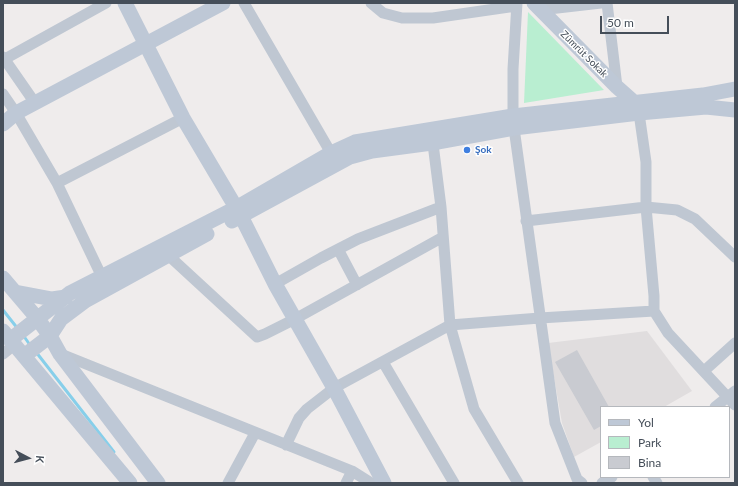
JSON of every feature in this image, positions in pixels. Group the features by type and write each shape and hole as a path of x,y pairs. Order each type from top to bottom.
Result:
{"street":[{"path":"35,103 4,59 106,3"},
{"path":"125,3 183,118 238,212 275,284 334,388 384,483"},
{"path":"3,124 16,113 223,3"},
{"path":"244,3 331,153"},
{"path":"371,3 376,9 383,13 402,18 433,18 516,4 512,68 514,122 526,221 555,423 576,479 582,483"},
{"path":"537,7 601,3"},
{"path":"607,3 617,88"},
{"name":"Zümrüt Sokak","path":"537,7 637,108"},
{"path":"14,345 34,321 66,297 102,277 350,157 432,136 514,122 637,108 735,90"},
{"path":"3,94 16,113 57,183 102,277"},
{"path":"637,108 706,107 735,110"},
{"path":"637,108 646,162 646,207 654,311 668,333 704,371 733,398 717,406"},
{"path":"57,183 183,118"},
{"path":"14,345 47,338 61,319 86,301 168,255 331,153 355,142 432,136"},
{"path":"432,136 441,207 450,325 474,408 518,483"},
{"path":"275,284 358,239 441,207"},
{"path":"526,221 646,207 676,210 695,219 735,257"},
{"path":"168,255 257,337 295,319 443,237"},
{"path":"338,249 357,285"},
{"path":"3,278 15,292 34,321 158,483"},
{"path":"15,292 52,299 66,297"},
{"path":"286,445 299,418 307,409 334,388 450,325 654,311"},
{"path":"704,371 735,343"},
{"path":"14,345 130,483"},
{"path":"60,354 352,471 371,483"},
{"path":"383,362 454,483"},
{"path":"228,483 255,433"},
{"path":"346,483 352,471"}],"shaded area":[{"path":"647,331 692,391 666,406 600,406 600,443 574,457 562,423 548,343"}],"green space":[{"path":"528,12 604,90 524,103"}],"building":[{"path":"577,350 608,406 600,406 600,427 594,430 555,362"}],"waterway":[{"path":"3,310 18,329"},
{"path":"23,335 30,345"},
{"path":"36,352 114,452"}],"place":[{"name":"Şok","path":"467,150"}]}
